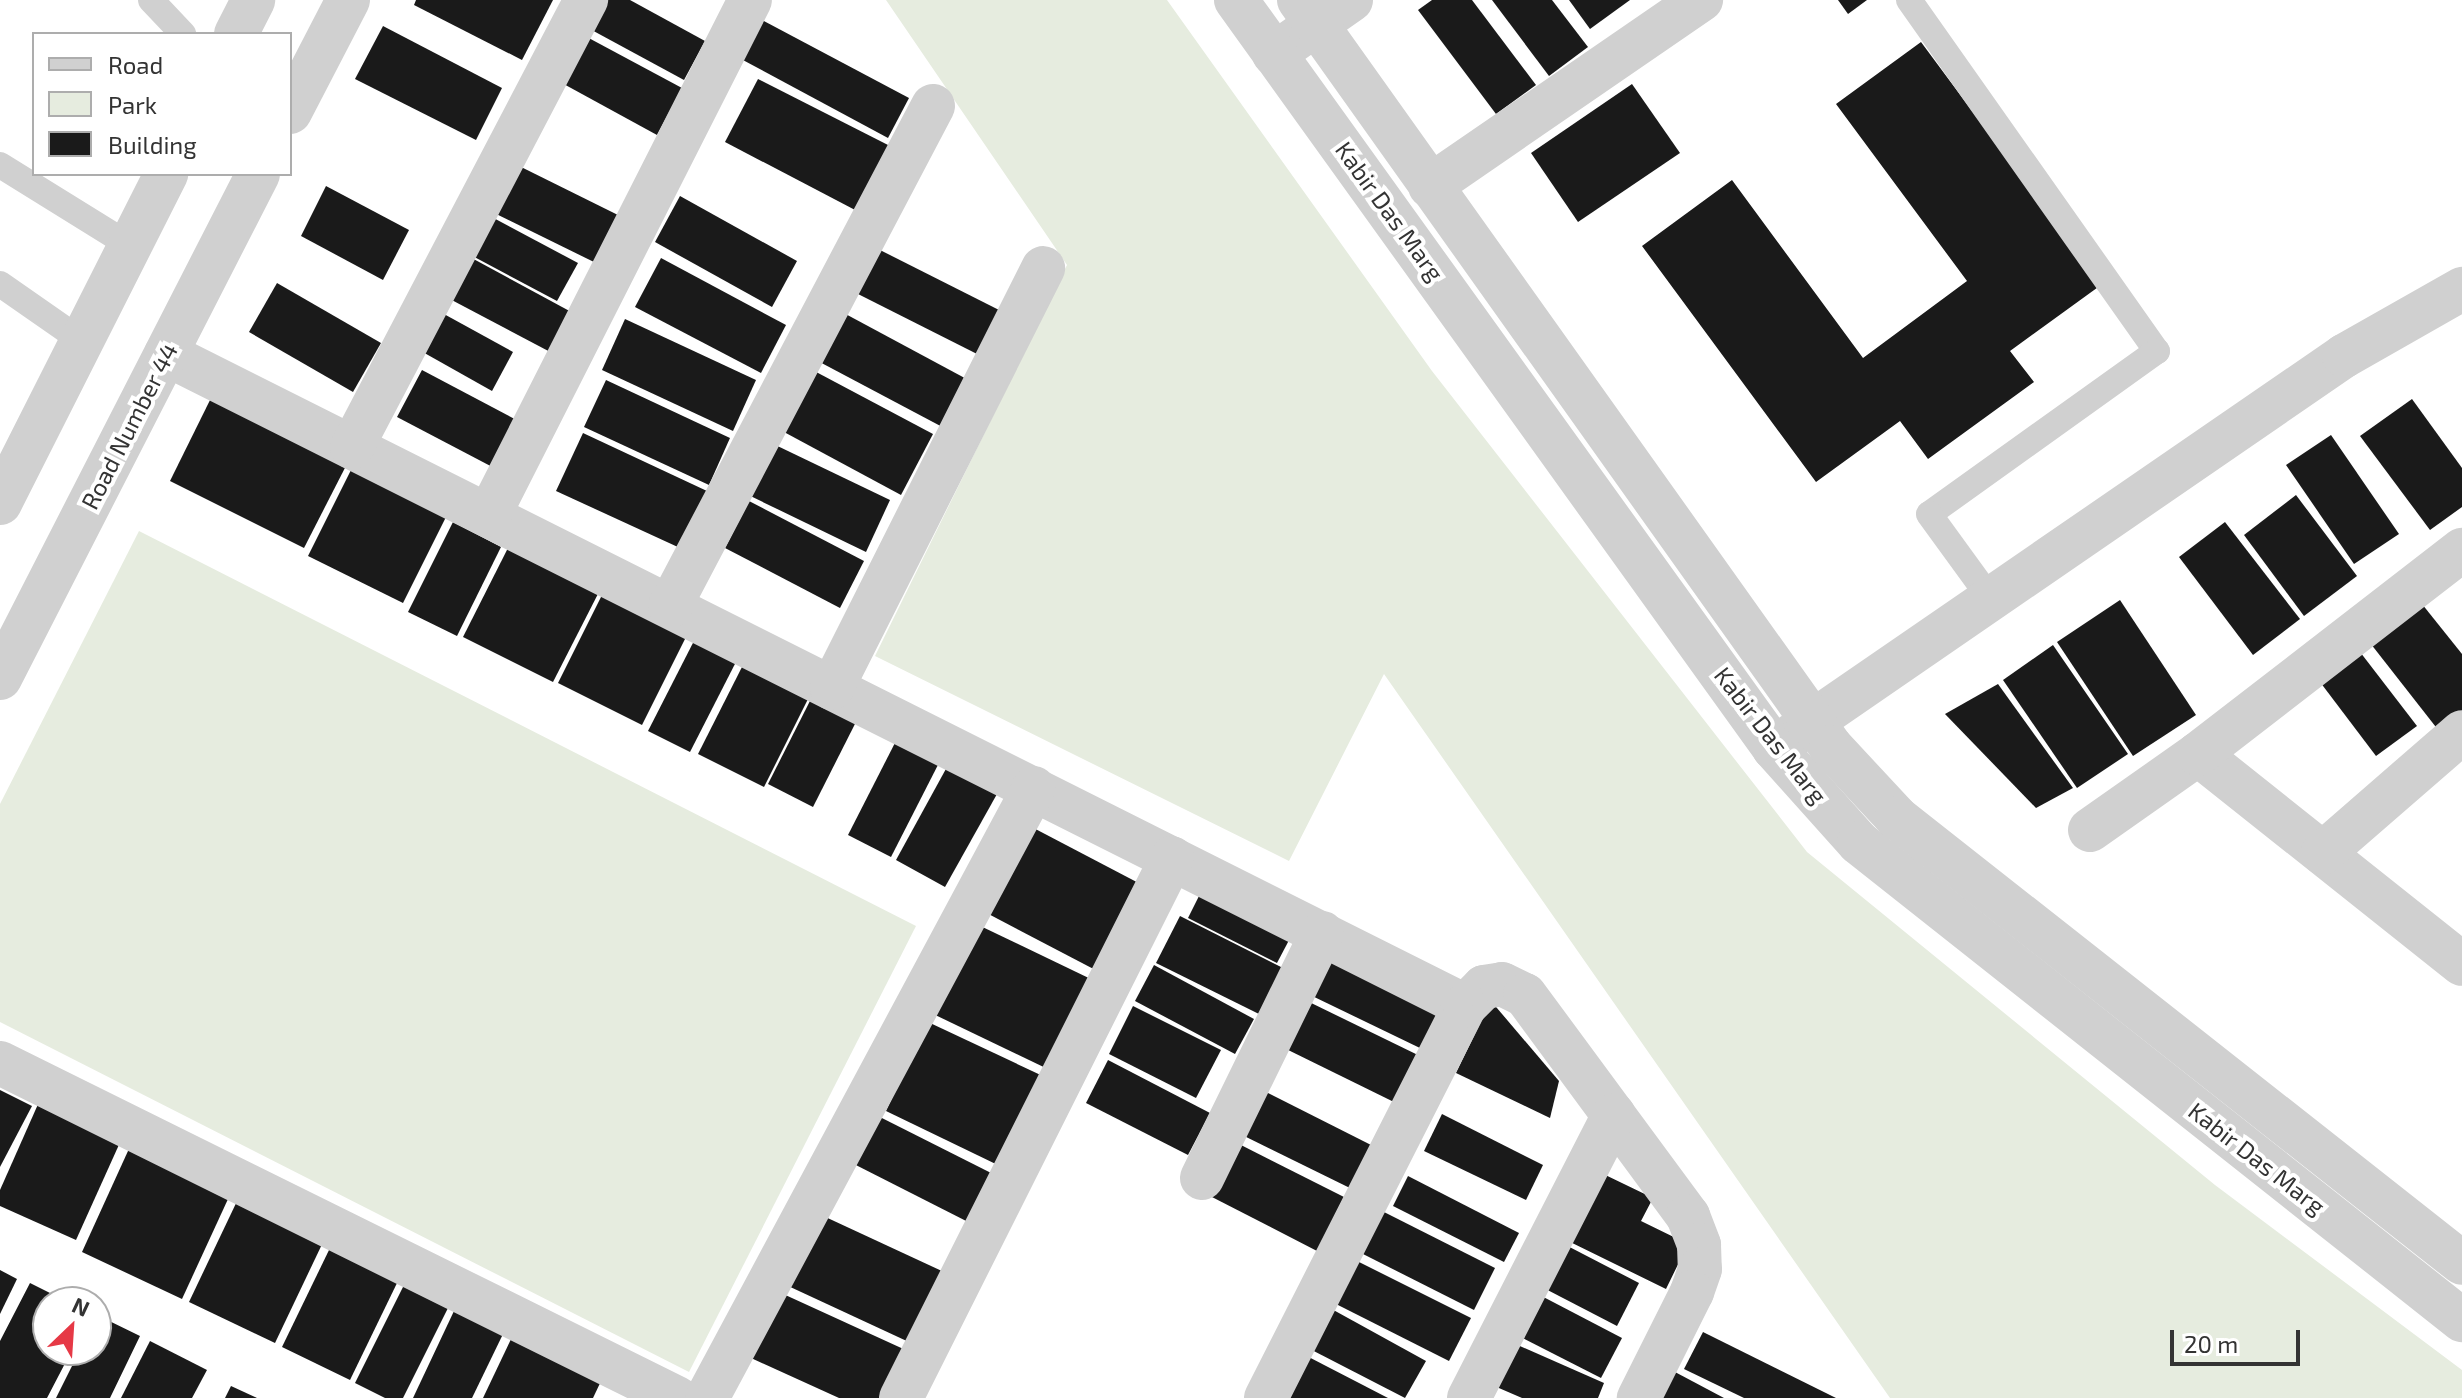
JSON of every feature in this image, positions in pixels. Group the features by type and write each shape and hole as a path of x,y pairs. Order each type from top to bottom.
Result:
{"street":[{"path":"237,32 253,0"},
{"path":"292,108 348,0"},
{"path":"352,447 586,0"},
{"path":"489,515 750,0"},
{"name":"Kabir Das Marg","path":"1236,0 1774,748 1859,843 2462,1320"},
{"path":"1430,186 1701,0"},
{"path":"1274,54 1322,8"},
{"name":"Kabir Das Marg","path":"1322,8 1430,186 1811,720 1897,818 2462,1263"},
{"path":"670,606 933,106"},
{"path":"0,503 165,176"},
{"name":"Road Number 44","path":"0,678 257,176"},
{"path":"832,688 1043,268"},
{"path":"1774,748 2344,356 2462,289"},
{"path":"166,354 1465,1006"},
{"path":"2090,830 2198,754 2462,550"},
{"path":"2323,853 2458,743"},
{"path":"2198,754 2462,964"},
{"path":"707,1398 1034,788"},
{"path":"901,1398 1172,858"},
{"path":"1202,1178 1322,933"},
{"path":"1266,1398 1465,1006 1484,987 1502,984 1525,995 1688,1216 1699,1245 1700,1269 1692,1292 1639,1398"},
{"path":"0,1063 677,1398"},
{"path":"1469,1398 1614,1115"}],"lane":[{"path":"151,0 181,32"},
{"path":"1909,0 2157,351 1929,514 1990,598"},
{"path":"0,165 129,245"},
{"path":"0,284 82,341"}],"green space":[{"path":"886,0 1167,0 1432,371 1807,852 2215,1185 2462,1370 2462,1398 1890,1398 1384,674 1289,861 875,656 1067,265"},
{"path":"139,531 916,926 689,1372 0,1022 0,804"}],"building":[{"path":"416,0 553,0 522,60 414,5"},
{"path":"603,0 630,0 705,41 684,80 588,28"},
{"path":"1432,0 1472,0 1536,85 1496,114 1418,10"},
{"path":"1492,0 1552,0 1588,47 1549,76"},
{"path":"1569,0 1630,0 1590,29"},
{"path":"1838,0 1867,0 1848,14"},
{"path":"762,20 909,98 888,138 741,59"},
{"path":"383,26 502,88 476,140 355,79"},
{"path":"585,36 682,88 657,135 560,82"},
{"path":"1921,42 2101,285 2010,351 2034,382 1928,459 1900,421 1816,482 1642,246 1732,180 1863,358 1967,281 1836,104"},
{"path":"758,79 890,146 857,211 725,142"},
{"path":"1632,84 1680,153 1578,222 1531,153"},
{"path":"509,161 622,217 598,264 486,209"},
{"path":"326,186 409,230 383,280 301,236"},
{"path":"680,196 797,261 772,307 655,242"},
{"path":"486,214 578,263 557,301 465,252"},
{"path":"880,250 1005,313 983,357 858,294"},
{"path":"468,256 575,314 554,354 446,297"},
{"path":"661,258 786,325 761,373 635,307"},
{"path":"277,283 381,343 353,392 249,332"},
{"path":"433,308 513,352 492,391 412,346"},
{"path":"840,311 974,383 948,430 814,359"},
{"path":"625,319 756,380 733,431 602,370"},
{"path":"803,365 933,434 901,495 771,425"},
{"path":"422,370 524,424 500,471 397,417"},
{"path":"606,380 730,438 709,485 584,427"},
{"path":"214,392 349,460 304,548 170,481"},
{"path":"2412,399 2462,468 2462,507 2430,530 2360,436"},
{"path":"583,433 707,491 680,548 556,491"},
{"path":"2331,435 2399,534 2354,564 2286,465"},
{"path":"765,440 890,500 866,552 740,491"},
{"path":"355,462 450,509 403,603 308,556"},
{"path":"2296,495 2357,576 2304,616 2244,535"},
{"path":"749,501 864,561 840,608 725,548"},
{"path":"453,522 501,547 457,636 408,612"},
{"path":"2225,522 2300,619 2253,655 2179,557"},
{"path":"511,542 601,588 553,682 463,637"},
{"path":"602,595 686,637 642,725 558,683"},
{"path":"2418,599 2462,654 2462,713 2439,731 2367,639"},
{"path":"2120,600 2196,715 2133,756 2057,642"},
{"path":"697,635 739,656 690,752 648,731"},
{"path":"2053,645 2128,754 2077,788 2003,680"},
{"path":"2357,648 2417,726 2376,756 2317,678"},
{"path":"744,663 809,697 764,787 698,754"},
{"path":"1998,684 2073,788 2036,808 1945,714"},
{"path":"814,693 859,716 813,807 768,784"},
{"path":"899,735 942,757 891,857 848,835"},
{"path":"947,767 997,794 945,887 896,860"},
{"path":"1024,823 1150,889 1105,975 979,909"},
{"path":"1207,880 1297,925 1277,963 1188,918"},
{"path":"1180,916 1285,969 1261,1015 1156,963"},
{"path":"972,922 1097,982 1054,1072 929,1012"},
{"path":"1328,949 1444,1006 1422,1049 1306,993"},
{"path":"1154,965 1254,1019 1235,1054 1135,1001"},
{"path":"1303,999 1422,1057 1398,1104 1280,1046"},
{"path":"1491,1001 1559,1081 1550,1118 1456,1073"},
{"path":"1133,1006 1221,1050 1196,1098 1109,1054"},
{"path":"928,1022 1047,1078 1004,1168 886,1111"},
{"path":"1108,1060 1210,1113 1188,1155 1086,1103"},
{"path":"1256,1087 1377,1148 1356,1191 1234,1131"},
{"path":"0,1090 32,1106 0,1167"},
{"path":"39,1102 122,1138 76,1240 0,1206 0,1190"},
{"path":"868,1111 1003,1179 978,1227 844,1159"},
{"path":"1442,1114 1543,1165 1526,1200 1424,1151"},
{"path":"133,1140 234,1186 182,1299 82,1252"},
{"path":"1237,1143 1344,1197 1317,1251 1210,1196"},
{"path":"1595,1170 1653,1198 1641,1221 1688,1244 1666,1289 1562,1238"},
{"path":"1408,1176 1519,1233 1504,1262 1393,1206"},
{"path":"239,1197 325,1238 275,1343 189,1302"},
{"path":"1380,1210 1495,1268 1474,1310 1359,1252"},
{"path":"819,1214 944,1272 911,1343 786,1285"},
{"path":"1556,1240 1639,1283 1617,1326 1534,1283"},
{"path":"330,1248 398,1281 350,1380 282,1347"},
{"path":"1357,1261 1471,1318 1449,1361 1336,1304"},
{"path":"0,1270 17,1279 0,1314"},
{"path":"30,1283 36,1286 32,1286 32,1366 64,1366 47,1398 0,1398 0,1341"},
{"path":"404,1285 448,1308 403,1398 385,1398 355,1383"},
{"path":"1530,1290 1622,1338 1601,1378 1509,1331"},
{"path":"781,1293 910,1352 889,1398 839,1398 751,1358"},
{"path":"1328,1307 1426,1361 1405,1398 1306,1347"},
{"path":"454,1311 503,1334 472,1398 413,1398"},
{"path":"112,1322 140,1336 110,1398 56,1398 72,1366 112,1366"},
{"path":"1703,1332 1836,1398 1744,1398 1684,1369"},
{"path":"512,1337 602,1379 593,1398 483,1398"},
{"path":"1504,1339 1604,1383 1598,1398 1522,1398 1485,1382"},
{"path":"150,1341 207,1370 192,1398 121,1398"},
{"path":"1299,1352 1388,1398 1289,1398"},
{"path":"1675,1372 1724,1398 1662,1398"},
{"path":"231,1386 257,1398 225,1398"}]}
